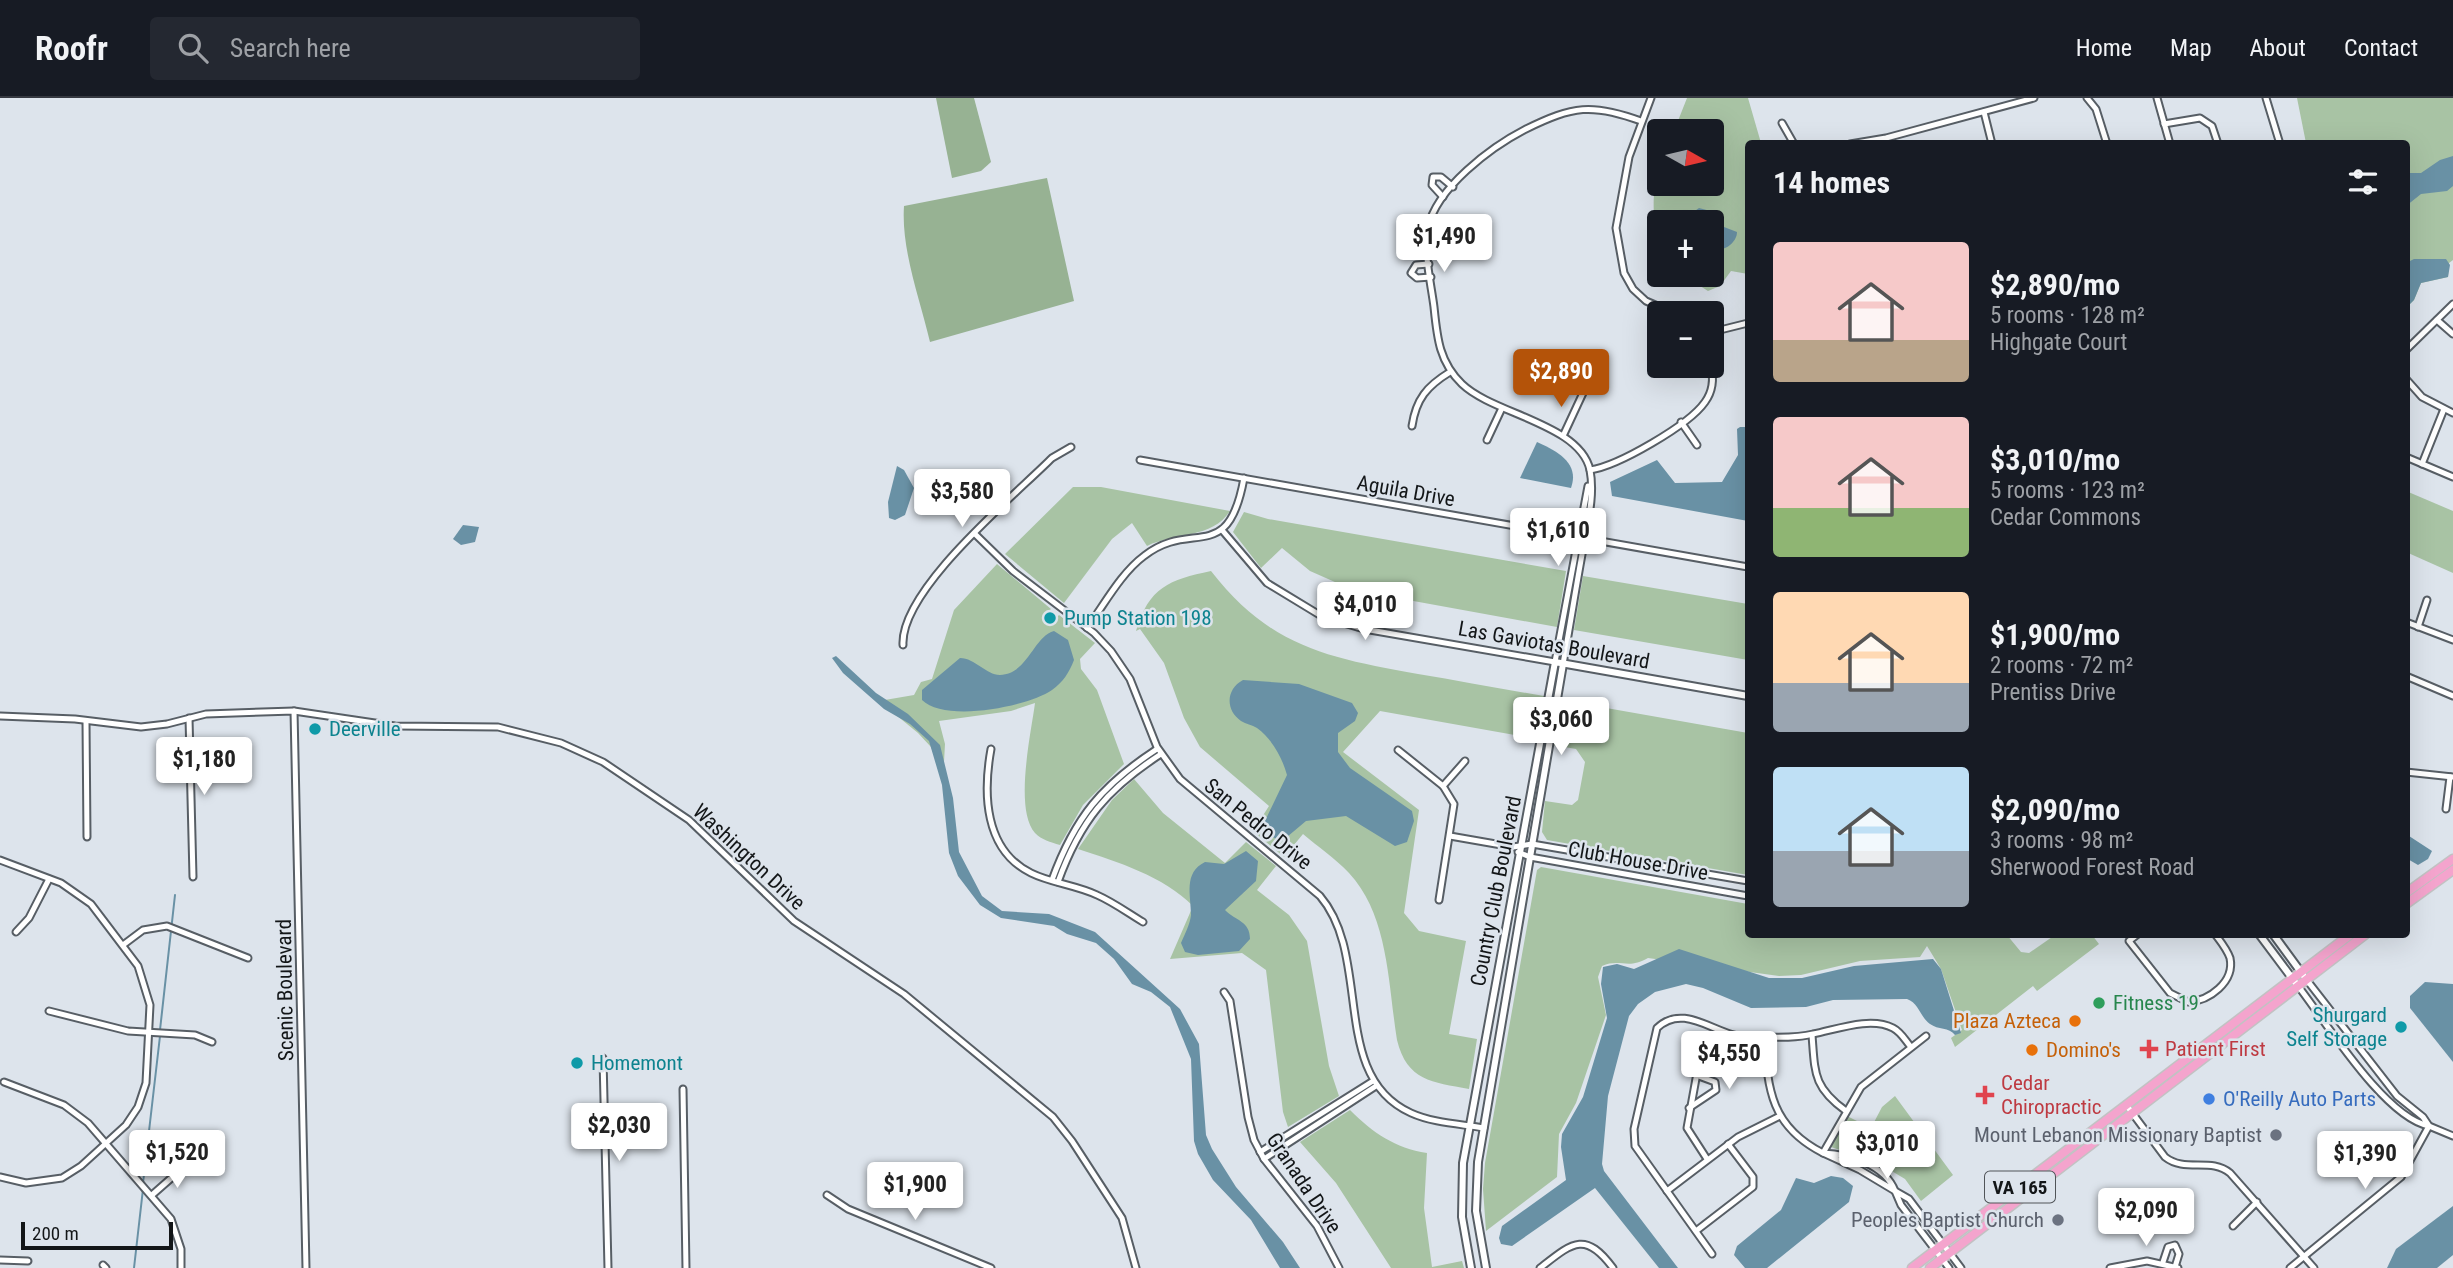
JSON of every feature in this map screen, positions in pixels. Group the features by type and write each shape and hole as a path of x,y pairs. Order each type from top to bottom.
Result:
{"main road":[{"path":"2410,890 2453,859"},
{"path":"2410,901 2453,870"},
{"name":"VA 165","path":"2304,976 2347,938"},
{"name":"VA 165","path":"1912,1268 2129,1109 2304,976 2360,938"},
{"name":"VA 165","path":"1930,1268 2129,1109"}],"street":[{"path":"1583,98 1585,107"},
{"path":"1647,301 1633,289 1624,273 1616,228 1629,157 1651,98"},
{"path":"1874,140 2034,98"},
{"path":"2087,98 2096,109 2105,140"},
{"path":"2157,98 2169,140"},
{"path":"2266,98 2279,140"},
{"path":"1642,121 1601,107 1585,107 1533,126 1499,143 1452,187 1443,197 1428,228 1438,344 1450,372 1476,395 1563,436 1581,452 1590,470 1623,461 1681,422 1706,401 1712,378"},
{"path":"1984,111 1991,140"},
{"path":"2164,124 2200,118 2212,126 2217,140"},
{"path":"1782,123 1792,140"},
{"path":"1443,197 1432,185 1433,177 1441,177 1452,187"},
{"path":"1429,264 1413,267 1411,272 1417,278 1431,277"},
{"path":"2410,346 2453,304"},
{"path":"2437,320 2453,334"},
{"path":"1724,329 1745,324"},
{"path":"1412,426 1415,409 1422,395 1450,372"},
{"path":"2410,384 2422,397 2453,413"},
{"path":"1563,436 1583,393"},
{"path":"1487,440 1502,408"},
{"path":"2422,464 2444,409"},
{"path":"1681,422 1697,445"},
{"path":"903,645 905,627 928,583 1052,458 1071,447"},
{"path":"2410,459 2453,477"},
{"name":"Aguila Drive","path":"1140,460 1745,566"},
{"name":"Country Club Boulevard","path":"1486,1268 1475,1196 1484,1128 1591,503 1590,470"},
{"path":"1087,628 1144,555 1166,545 1211,536 1222,530 1237,510 1244,478"},
{"name":"Country Club Boulevard","path":"1471,1268 1461,1201 1469,1126 1522,856 1577,537 1590,480"},
{"name":"Las Gaviotas Boulevard","path":"1222,530 1267,583 1304,609 1322,617 1364,629 1745,695"},
{"name":"San Pedro Drive","path":"975,534 1031,586 1087,628 1107,647 1126,673 1159,752 1189,788 1301,879 1332,911 1345,941 1362,1052 1375,1083"},
{"path":"2418,627 2427,600"},
{"path":"2410,624 2453,640"},
{"path":"2410,678 2453,696"},
{"name":"Washington Drive","path":"0,716 141,727 218,713 294,711 395,726 498,727 558,742 616,770 708,835 794,921 904,994 1053,1118 1072,1140 1122,1218 1136,1268"},
{"name":"Scenic Boulevard","path":"294,711 306,1268"},
{"path":"189,718 193,877"},
{"path":"86,721 87,837"},
{"path":"991,749 987,776 993,831 1013,861 1030,872 1097,895 1143,922"},
{"path":"1398,750 1443,786 1454,804 1439,900"},
{"path":"1055,881 1076,837 1097,807 1120,783 1159,752"},
{"path":"1443,786 1465,761"},
{"path":"2410,772 2452,777 2446,809"},
{"path":"1450,836 1513,847 1524,843"},
{"name":"Club House Drive","path":"1524,843 1745,880"},
{"path":"1513,847 1522,856"},
{"name":"Club House Drive","path":"1522,856 1745,895"},
{"path":"0,860 72,890 90,904 138,966 147,989 149,1033 143,1096 126,1125 80,1166 62,1178 26,1183 0,1177"},
{"path":"16,932 29,918 49,879"},
{"path":"123,945 143,930 167,926 248,958"},
{"path":"2127,938 2173,996 2192,1002 2209,996 2221,986 2229,974 2229,957 2217,938"},
{"path":"2129,941 2133,938"},
{"path":"2262,938 2384,1098 2413,1121 2453,1136"},
{"path":"2276,938 2385,1082 2429,1126"},
{"name":"Granada Drive","path":"1224,992 1230,1001 1248,1117 1260,1152 1306,1210 1339,1268"},
{"path":"49,1011 128,1031 195,1035 212,1042"},
{"path":"1712,1254 1638,1154 1633,1137 1645,1072 1657,1028 1675,1018 1704,1022 1740,1037 1764,1037 1812,1035 1830,1028 1884,1025 1901,1034 1911,1047"},
{"path":"1812,1035 1815,1077 1828,1096 1846,1111"},
{"path":"1764,1037 1771,1100 1780,1116 1804,1141 1909,1199 1949,1268"},
{"path":"1823,1153 1861,1087 1926,1037"},
{"path":"603,1058 608,1268"},
{"path":"1699,1062 1687,1128 1707,1159"},
{"path":"1689,1108 1716,1090 1715,1082 1696,1075"},
{"path":"4,1082 73,1111 106,1144 152,1195 175,1228 181,1249 181,1268"},
{"path":"1375,1083 1392,1102 1415,1115 1484,1128"},
{"path":"1260,1152 1375,1083"},
{"path":"1264,1159 1375,1083"},
{"path":"683,1089 686,1268"},
{"path":"2129,1109 2168,1160 2183,1166 2210,1165 2226,1169 2314,1268"},
{"path":"1667,1191 1728,1144 1780,1116"},
{"path":"2290,1268 2401,1177 2429,1126"},
{"path":"1696,1231 1754,1187 1753,1177 1728,1144"},
{"path":"1823,1153 1872,1166 1889,1177 1901,1205 1939,1247 1950,1253 1961,1268"},
{"path":"152,1195 185,1166"},
{"path":"827,1195 848,1209 990,1268"},
{"path":"2233,1226 2257,1202"},
{"path":"1541,1267 1567,1247 1581,1243 1595,1247 1614,1268"},
{"path":"2110,1268 2141,1261 2163,1262 2176,1267 2179,1254 2175,1245 2168,1247 2163,1262"},
{"path":"0,1260 28,1261"}],"green space":[{"path":"936,98 974,98 991,162 981,171 952,178"},
{"path":"1687,98 1748,98 1760,140 1745,140 1745,273 1731,271 1724,281 1724,210 1654,210 1654,196 1724,196 1724,119 1679,119"},
{"path":"2297,98 2453,98 2453,260 2449,263 2448,277 2421,283 2410,304 2410,140 2305,140"},
{"path":"1047,178 1074,301 930,342 908,257 904,206"},
{"path":"1702,287 1718,287 1708,291"},
{"path":"1073,487 1101,487 1230,511 1222,520 1203,531 1147,546 1132,523 1112,539 1064,603 1005,554"},
{"path":"2410,493 2453,511 2453,573 2410,554"},
{"path":"1244,512 1268,519 1566,571 1557,627 1353,590 1310,571 1282,548 1261,568 1233,532"},
{"path":"997,564 1051,609 1043,617 1051,623 1059,615 1095,643 1080,659 1081,669 1097,690 1124,764 1083,805 1060,845 1035,833 1026,807 1026,771 1035,703 1011,711 939,721 945,744 943,780 931,747 879,701 914,695 921,682 932,679 954,610"},
{"path":"1211,571 1233,597 1256,617 1303,645 1356,662 1544,696 1537,739 1380,711 1343,752 1419,810 1404,913 1419,931 1466,941 1449,1034 1477,1039 1469,1089 1423,1077 1407,1064 1397,1040 1385,952 1372,909 1362,890 1344,868 1303,834 1284,857 1253,831 1269,806 1200,747 1184,718 1164,663 1140,629 1136,631 1147,604 1154,595 1172,582"},
{"path":"1583,576 1745,603 1745,659 1574,630"},
{"path":"1561,700 1745,732 1745,874 1547,840 1542,832 1545,801 1572,805 1578,800 1585,762 1576,749 1553,745"},
{"path":"1134,779 1163,813 1225,863 1246,842 1276,866 1257,890 1289,915 1307,941 1329,1066 1339,1096 1288,1127 1283,1112 1266,970 1242,953 1170,959 1193,906 1154,878 1078,849 1112,800"},
{"path":"1541,867 1745,903 1745,938 2009,938 2021,952 2029,953 2051,938 2094,938 2099,944 2037,991 2033,986 1955,1047 1951,1038 1962,1030 1941,969 1927,946 1920,957 1860,961 1801,975 1779,976 1648,958 1635,963 1602,966 1598,977 1606,1015 1576,1103 1559,1134 1557,1177 1486,1231 1483,1189 1485,1163 1537,870"},
{"path":"1895,1096 1953,1175 1921,1201 1905,1179 1880,1164 1831,1147 1847,1116 1871,1128 1882,1107"},
{"path":"1350,1110 1385,1138 1415,1151 1427,1153 1424,1208 1432,1267 1462,1261 1464,1268 1391,1268 1336,1183 1300,1142"}],"water":[{"path":"2453,156 2453,186 2447,191 2421,194 2410,203 2410,173 2421,173 2440,160"},
{"path":"1724,227 1737,232 1730,245 1724,249"},
{"path":"2446,259 2450,265 2448,277 2421,283 2410,304 2410,261"},
{"path":"1745,427 1745,520 1612,496 1610,482 1657,460 1675,483 1722,482 1738,455 1737,429"},
{"path":"1537,442 1565,459 1572,472 1571,488 1520,478"},
{"path":"897,466 904,470 914,488 905,515 895,520 889,518 888,502"},
{"path":"463,525 479,527 475,542 461,545 453,539"},
{"path":"1054,631 1068,640 1074,660 1068,673 1052,690 1024,702 986,710 948,711 933,707 922,700 922,690 960,658 995,674 1009,673 1017,669 1041,640"},
{"path":"836,656 876,693 908,714 940,745 953,798 959,852 982,896 1002,911 1049,914 1095,932 1180,1009 1199,1044 1206,1135 1212,1149 1236,1187 1283,1242 1300,1268 1280,1268 1251,1220 1213,1180 1198,1154 1194,1141 1191,1059 1170,1007 1151,992 1132,984 1114,959 1096,943 1067,934 1054,926 1001,918 980,905 958,876 949,853 942,785 929,741 910,724 884,709 843,673 832,658"},
{"path":"1243,680 1299,684 1352,703 1358,713 1355,721 1338,733 1338,752 1350,768 1412,811 1414,821 1407,842 1395,846 1346,816 1306,821 1281,842 1265,832 1263,825 1287,775 1279,755 1267,737 1257,728 1241,721 1232,711 1231,694"},
{"path":"2410,837 2432,851 2428,859 2418,865 2410,860"},
{"path":"1246,851 1258,861 1256,881 1225,910 1248,928 1250,939 1239,951 1198,955 1185,952 1181,943 1191,915 1190,885 1194,872 1205,862 1224,864"},
{"path":"1679,949 1769,978 1802,978 1854,966 1933,959 1941,969 1961,1033 1955,1035 1930,1024 1907,999 1833,1000 1806,1007 1751,1008 1703,988 1686,984 1655,992 1638,1004 1629,1016 1608,1096 1602,1164 1604,1171 1678,1268 1659,1268 1595,1188 1512,1246 1501,1244 1499,1238 1502,1226 1566,1180 1561,1147 1562,1134 1583,1097 1607,1018 1601,984 1603,967 1617,964 1634,969"},
{"path":"2425,982 2453,984 2453,1062 2410,1008 2410,996"},
{"path":"1831,1176 1843,1178 1853,1186 1849,1202 1767,1268 1745,1268 1734,1255 1737,1246 1781,1210 1796,1178 1814,1183"},
{"path":"2453,1206 2453,1255 2437,1268 2387,1268 2396,1249"}],"waterway":[{"path":"160,1030 175,895"},
{"path":"143,1183 160,1036"},
{"path":"134,1268 143,1189"}],"place":[{"name":"Pump Station 198","path":"1050,618"},
{"name":"Deerville","path":"315,729"},
{"name":"Fitness 19","path":"2099,1003"},
{"name":"Plaza Azteca","path":"2075,1021"},
{"name":"Shurgard Self Storage","path":"2401,1027"},
{"name":"Patient First","path":"2149,1049"},
{"name":"Domino's","path":"2032,1050"},
{"name":"Homemont","path":"577,1063"},
{"name":"Cedar Chiropractic","path":"1985,1095"},
{"name":"O'Reilly Auto Parts","path":"2209,1099"},
{"name":"Mount Lebanon Missionary Baptist","path":"2276,1135"},
{"name":"Peoples Baptist Church","path":"2058,1220"}]}
